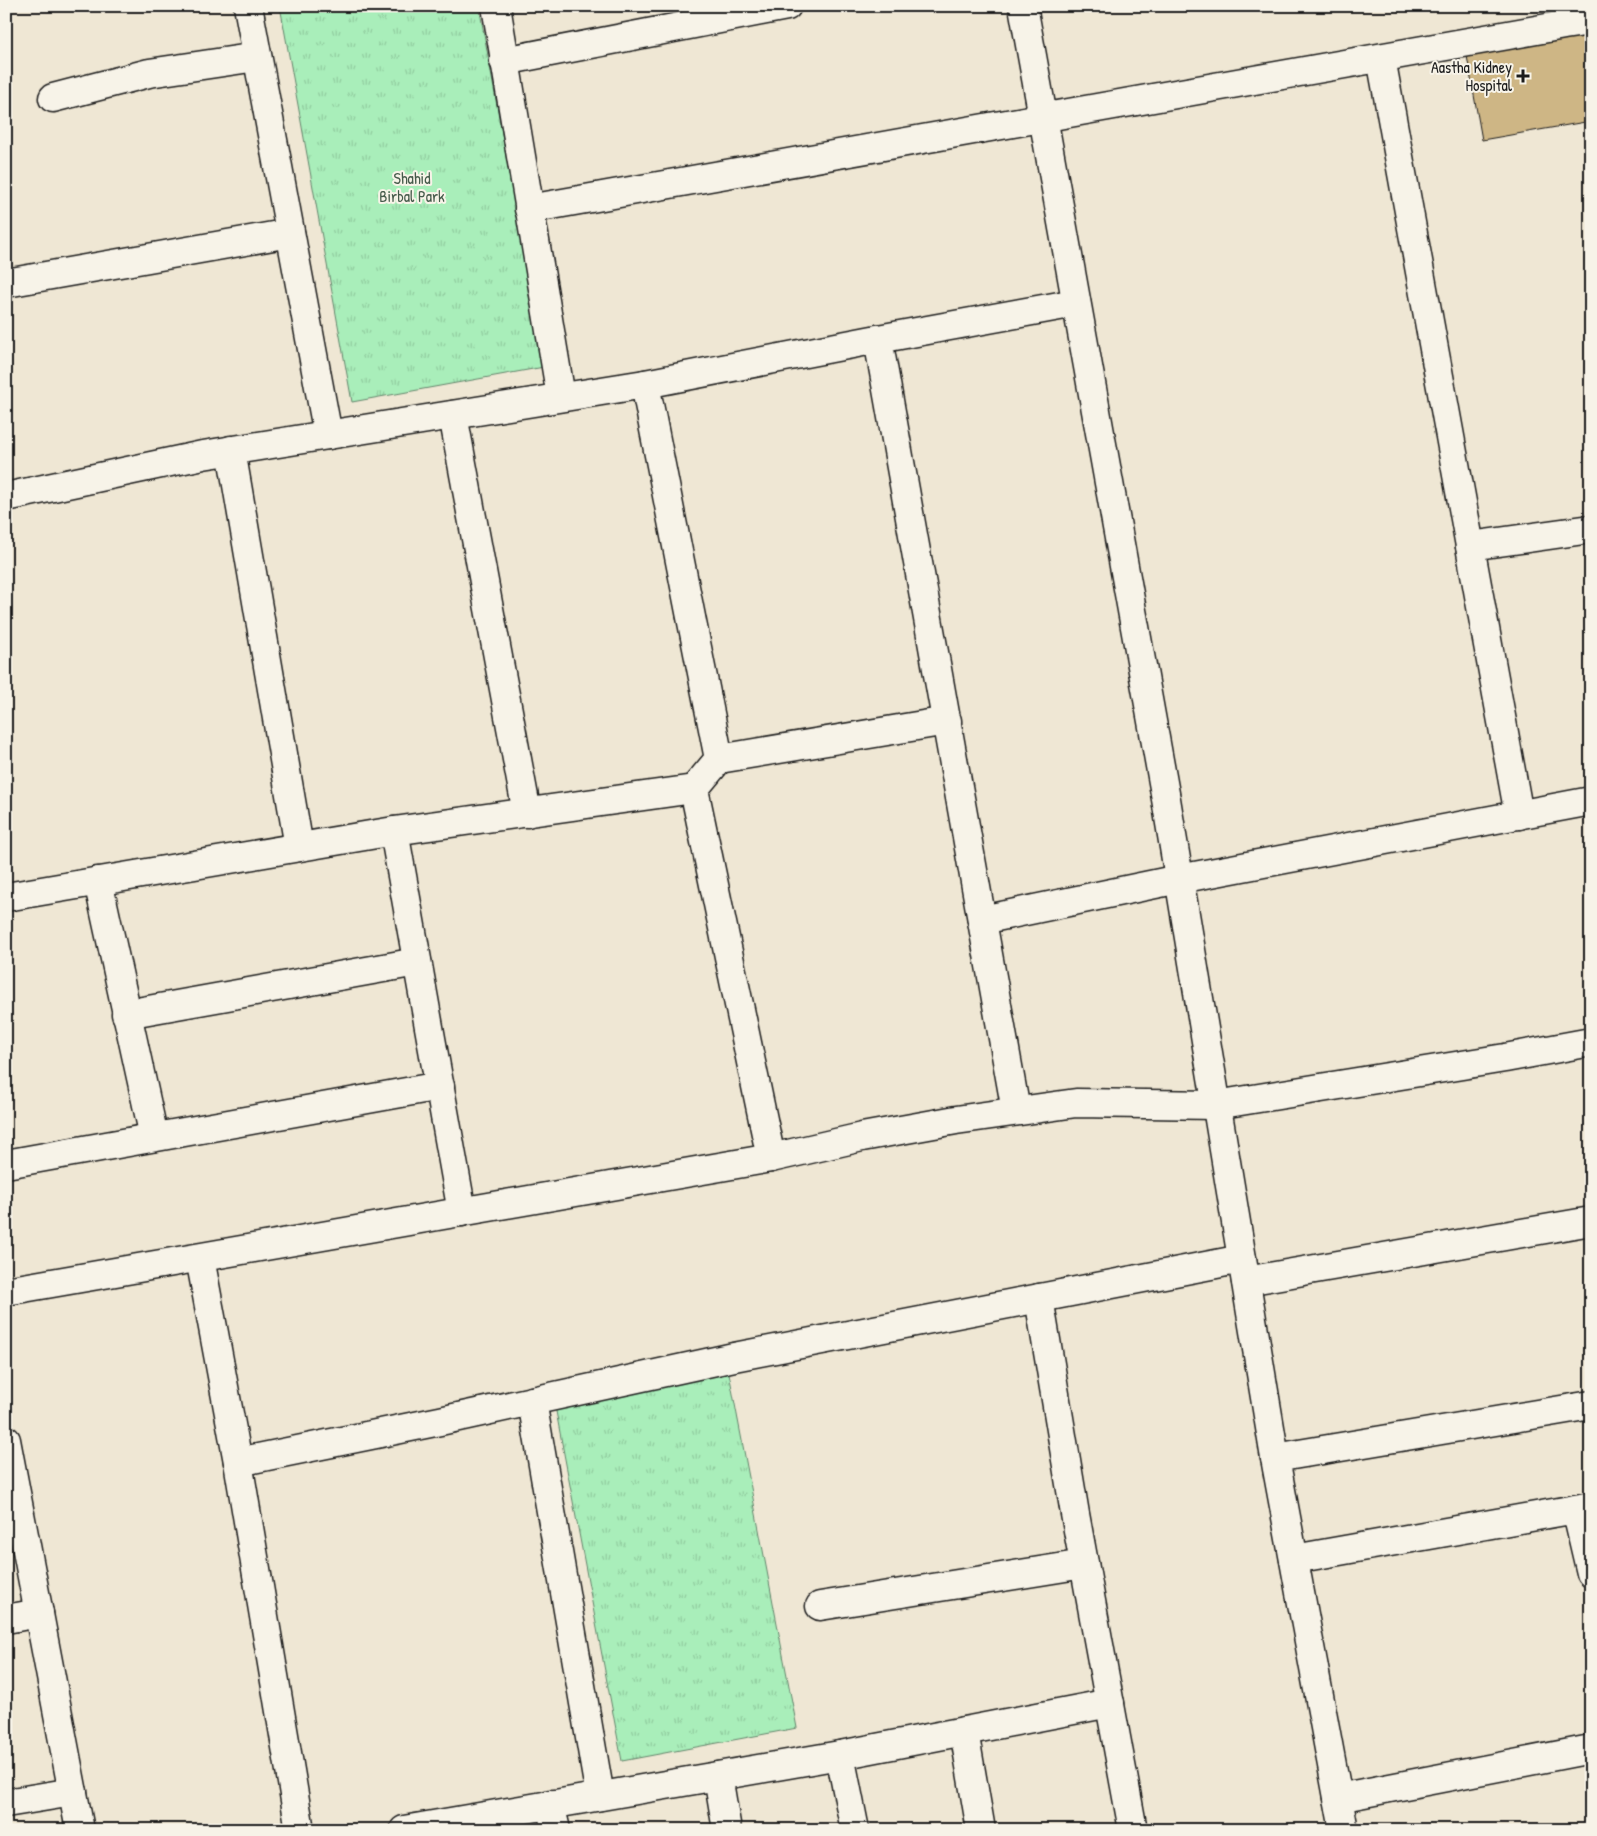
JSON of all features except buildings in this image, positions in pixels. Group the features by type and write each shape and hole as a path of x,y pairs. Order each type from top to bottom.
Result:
{"street":[{"path":"248,6 328,435"},
{"path":"496,6 561,397"},
{"path":"504,61 787,6"},
{"path":"1023,6 1179,879 1275,1458 1344,1830"},
{"path":"529,209 1591,21"},
{"path":"53,98 149,73 257,57"},
{"path":"1381,58 1519,815"},
{"path":"6,283 290,233"},
{"path":"6,496 203,455 645,384 1076,302"},
{"path":"878,339 1016,1111"},
{"path":"645,384 719,759"},
{"path":"453,415 527,813"},
{"path":"231,450 299,847"},
{"path":"1470,546 1591,529"},
{"path":"6,897 394,831 694,789 719,759 947,721"},
{"path":"694,789 771,1158"},
{"path":"982,920 1179,879 1591,801"},
{"path":"394,831 462,1212"},
{"path":"98,881 154,1137"},
{"path":"126,1014 418,962"},
{"path":"6,1291 771,1158 909,1128 1016,1111 1076,1103 1216,1104 1495,1060 1591,1042"},
{"path":"6,1164 440,1086"},
{"path":"238,1462 734,1357 1038,1298 1591,1221"},
{"path":"200,1258 238,1462 300,1830"},
{"path":"1038,1298 1133,1830"},
{"path":"532,1401 600,1796"},
{"path":"1275,1458 1591,1405"},
{"path":"6,1440 11,1494 39,1613 80,1830"},
{"path":"1294,1559 1583,1507 1591,1573"},
{"path":"820,1606 1084,1564"},
{"path":"6,1619 39,1613"},
{"path":"404,1830 840,1755 1110,1703"},
{"path":"964,1731 981,1830"},
{"path":"1338,1798 1591,1749"},
{"path":"840,1755 855,1830"},
{"path":"718,1776 727,1830"},
{"path":"6,1803 73,1792"},
{"path":"550,1804 556,1830"}],"green space":[{"name":"Shahid Birbal Park","path":"280,6 479,6 544,367 352,402"},
{"path":"729,1373 797,1728 622,1761 555,1406"}],"place":[{"name":"Aastha Kidney Hospital","path":"1523,76"}]}
